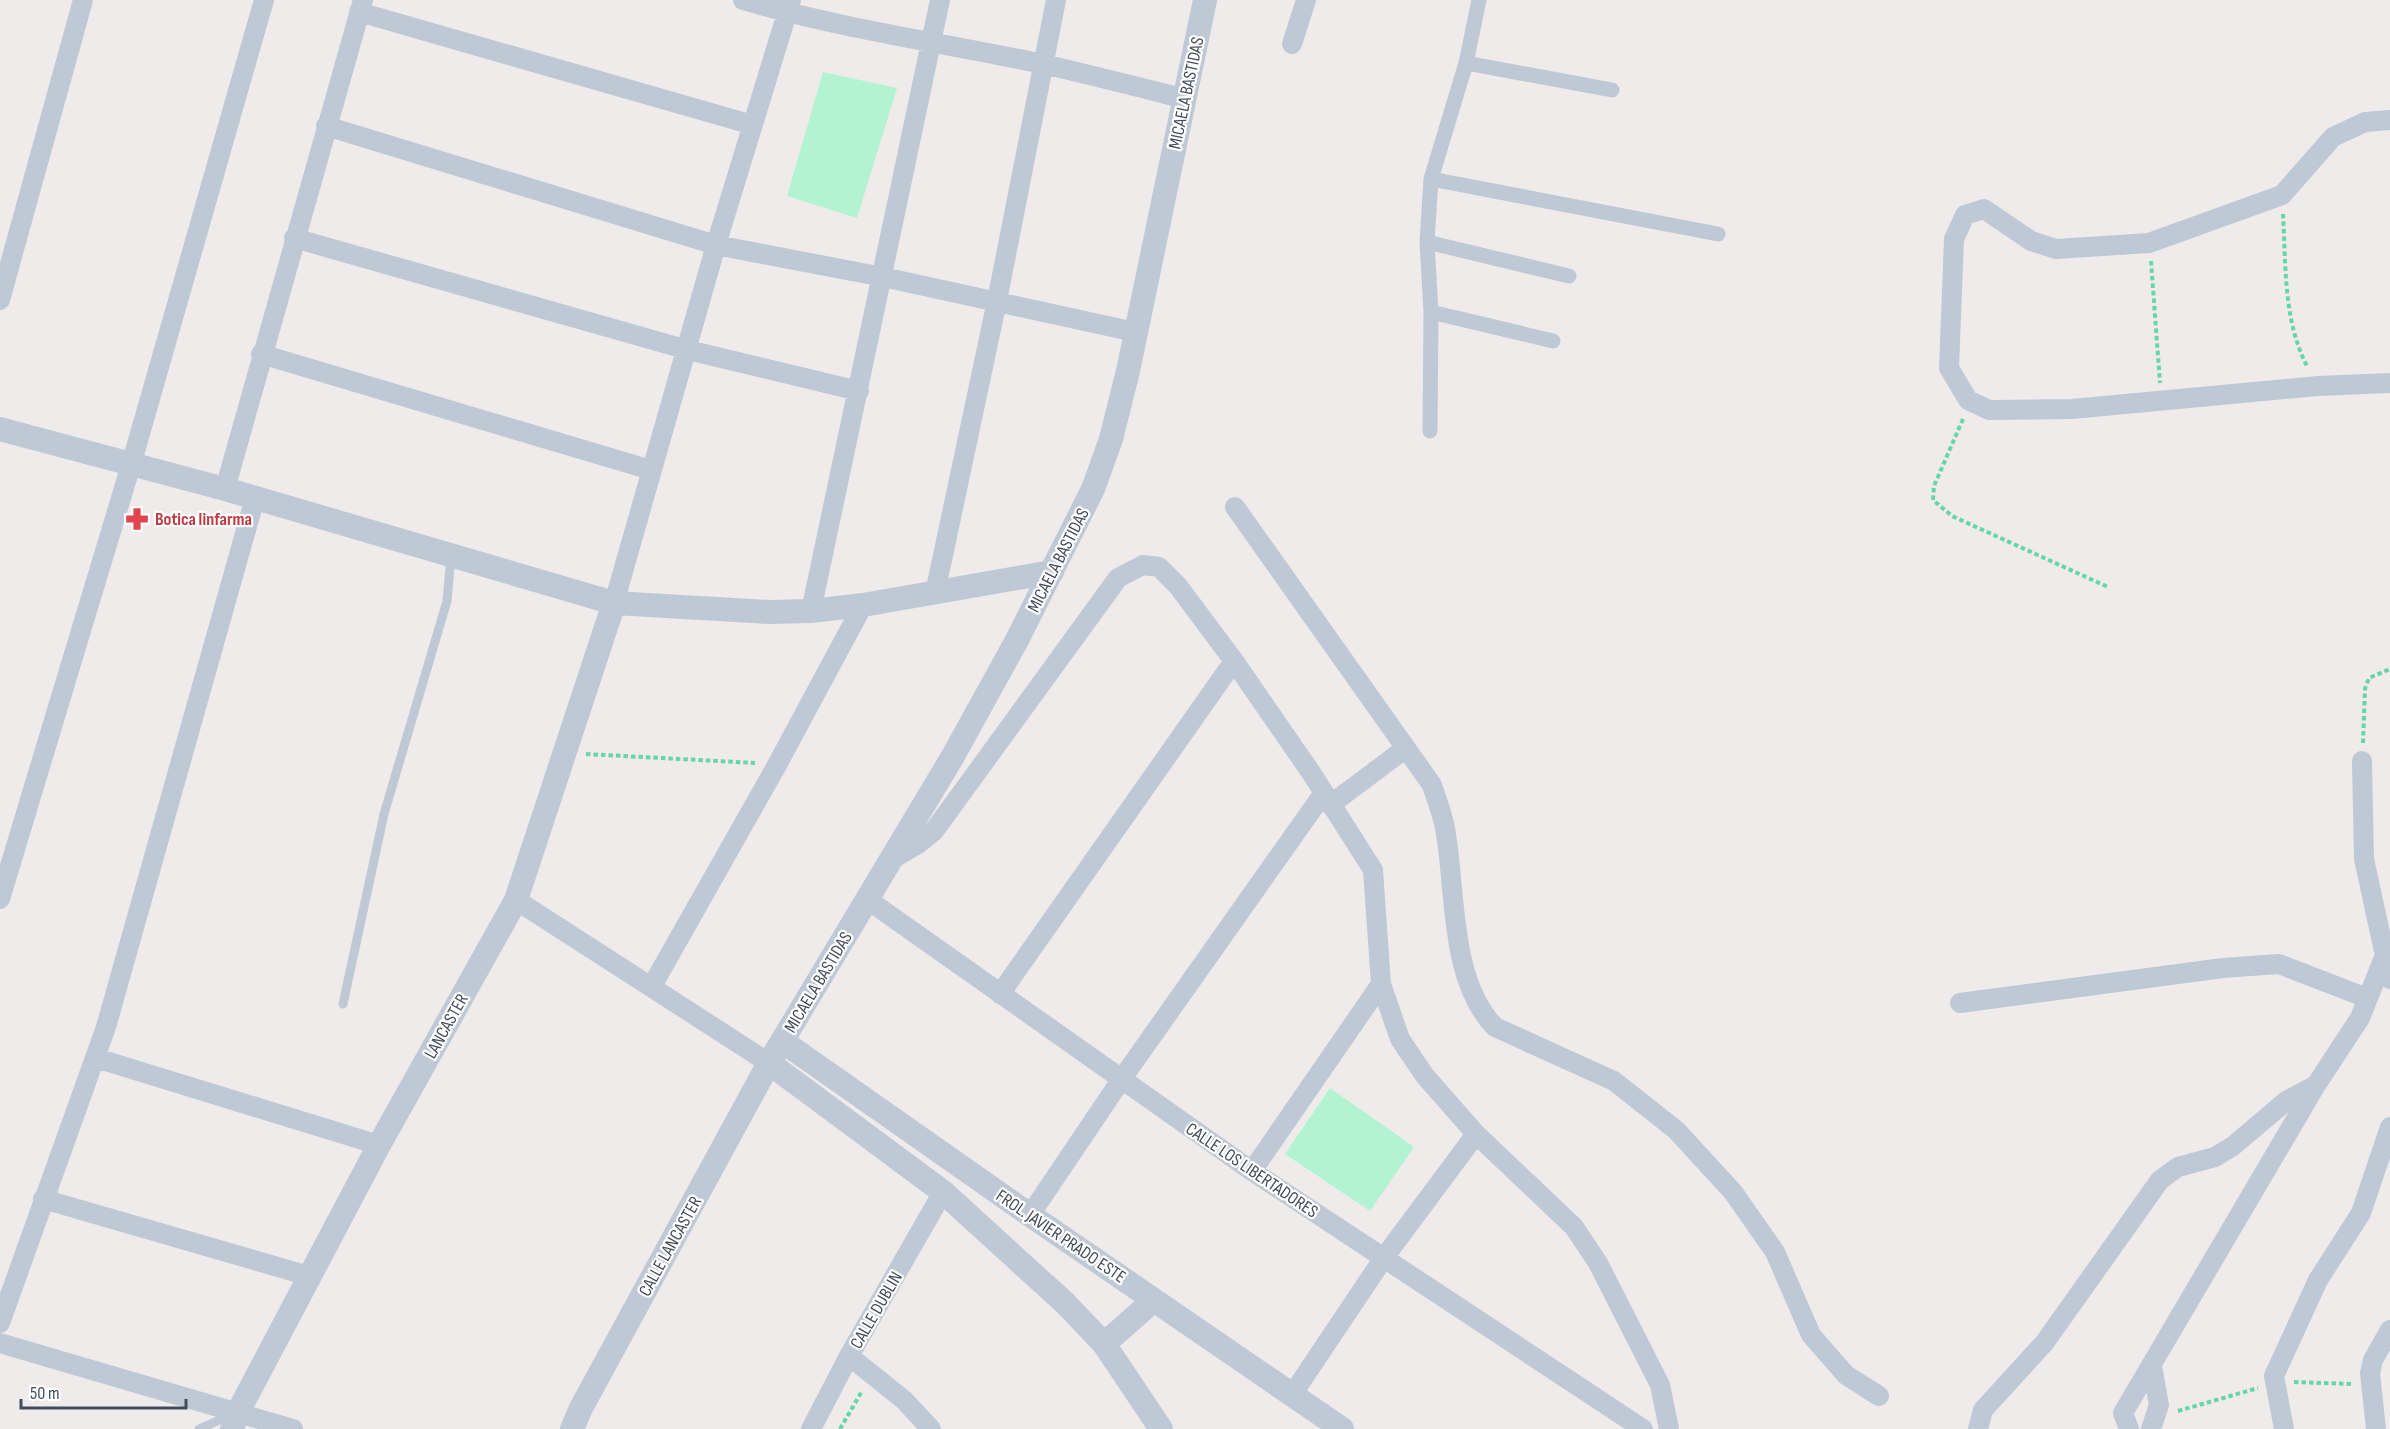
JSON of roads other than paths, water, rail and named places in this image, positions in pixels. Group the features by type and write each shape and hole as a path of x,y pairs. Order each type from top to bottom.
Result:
{"street":[{"path":"0,300 83,0"},
{"path":"0,899 131,465 264,0"},
{"path":"743,0 789,6 931,44 1042,64 1186,99"},
{"path":"812,611 940,0"},
{"path":"935,593 997,301 1056,0"},
{"name":"MICAELA BASTIDAS","path":"769,1063 953,756 1082,515 1103,463 1120,404 1205,0"},
{"path":"1292,44 1306,0"},
{"path":"1430,431 1431,312 1427,242 1431,179 1466,63 1479,0"},
{"path":"225,489 261,354 361,6 753,125"},
{"path":"614,603 651,470 688,350 716,245 789,6"},
{"path":"1466,63 1612,90"},
{"path":"2390,120 2365,122 2333,137 2282,195 2149,243 2056,249 2031,241 1984,209 1965,215 1954,239 1949,368 1968,400 1989,410 2072,410 2318,386 2390,382"},
{"path":"326,126 716,245 883,277 1135,332"},
{"path":"1431,179 1718,234"},
{"path":"294,238 688,350 859,391"},
{"path":"1427,242 1569,276"},
{"path":"1431,312 1552,341"},
{"path":"261,354 651,470"},
{"path":"0,429 451,553 614,603 771,612 812,611 863,605 1052,572"},
{"path":"0,1323 43,1199 96,1058 255,498"},
{"path":"1235,507 1432,785 1446,833 1454,918 1473,999 1482,1015 1495,1027 1614,1081 1676,1130 1733,1192 1775,1252 1811,1335 1845,1375 1879,1396"},
{"path":"891,860 918,844 940,823 1118,578 1131,569 1143,565 1159,567 1178,586 1234,661 1312,774 1373,870 1382,984 1400,1039 1425,1076 1476,1134 1574,1227 1598,1263 1660,1385 1669,1429"},
{"name":"LANCASTER","path":"235,1420 379,1145 516,900 614,603"},
{"path":"652,986 777,765 863,605"},
{"path":"1000,994 1234,661"},
{"path":"1030,1215 1121,1080 1326,799 1406,747"},
{"path":"2362,761 2364,859 2390,979"},
{"path":"516,900 769,1063 943,1192 1065,1303 1104,1344 1161,1429"},
{"name":"CALLE LOS LIBERTADORES","path":"868,900 1252,1171 1643,1429"},
{"path":"2129,1429 2123,1413 2316,1084 2360,1018 2385,955"},
{"path":"1960,1003 2223,968 2279,964 2367,998"},
{"path":"1252,1171 1382,984"},
{"name":"FROL. JAVIER PRADO ESTE","path":"782,1041 1342,1429"},
{"path":"96,1058 379,1145"},
{"name":"CALLE LANCASTER","path":"573,1429 581,1408 769,1063"},
{"path":"1978,1429 1983,1410 2045,1342 2160,1180 2178,1167 2215,1157 2233,1146 2286,1101 2316,1084"},
{"path":"2284,1429 2274,1376 2318,1280 2361,1213 2383,1168 2390,1126"},
{"path":"1292,1395 1383,1259 1476,1134"},
{"name":"CALLE DUBLIN","path":"811,1429 849,1356 943,1192"},
{"path":"43,1199 309,1276"},
{"path":"1104,1344 1154,1300"},
{"path":"2376,1429 2370,1373 2373,1360 2390,1330"},
{"path":"0,1343 235,1420 293,1429"},
{"path":"849,1356 904,1400 931,1429"},
{"path":"2151,1429 2159,1405 2152,1366"}],"lane":[{"path":"343,1004 384,813 447,601 451,553"},
{"path":"199,1429 235,1420"}],"place":[{"name":"Botica linfarma","path":"137,519"}]}
